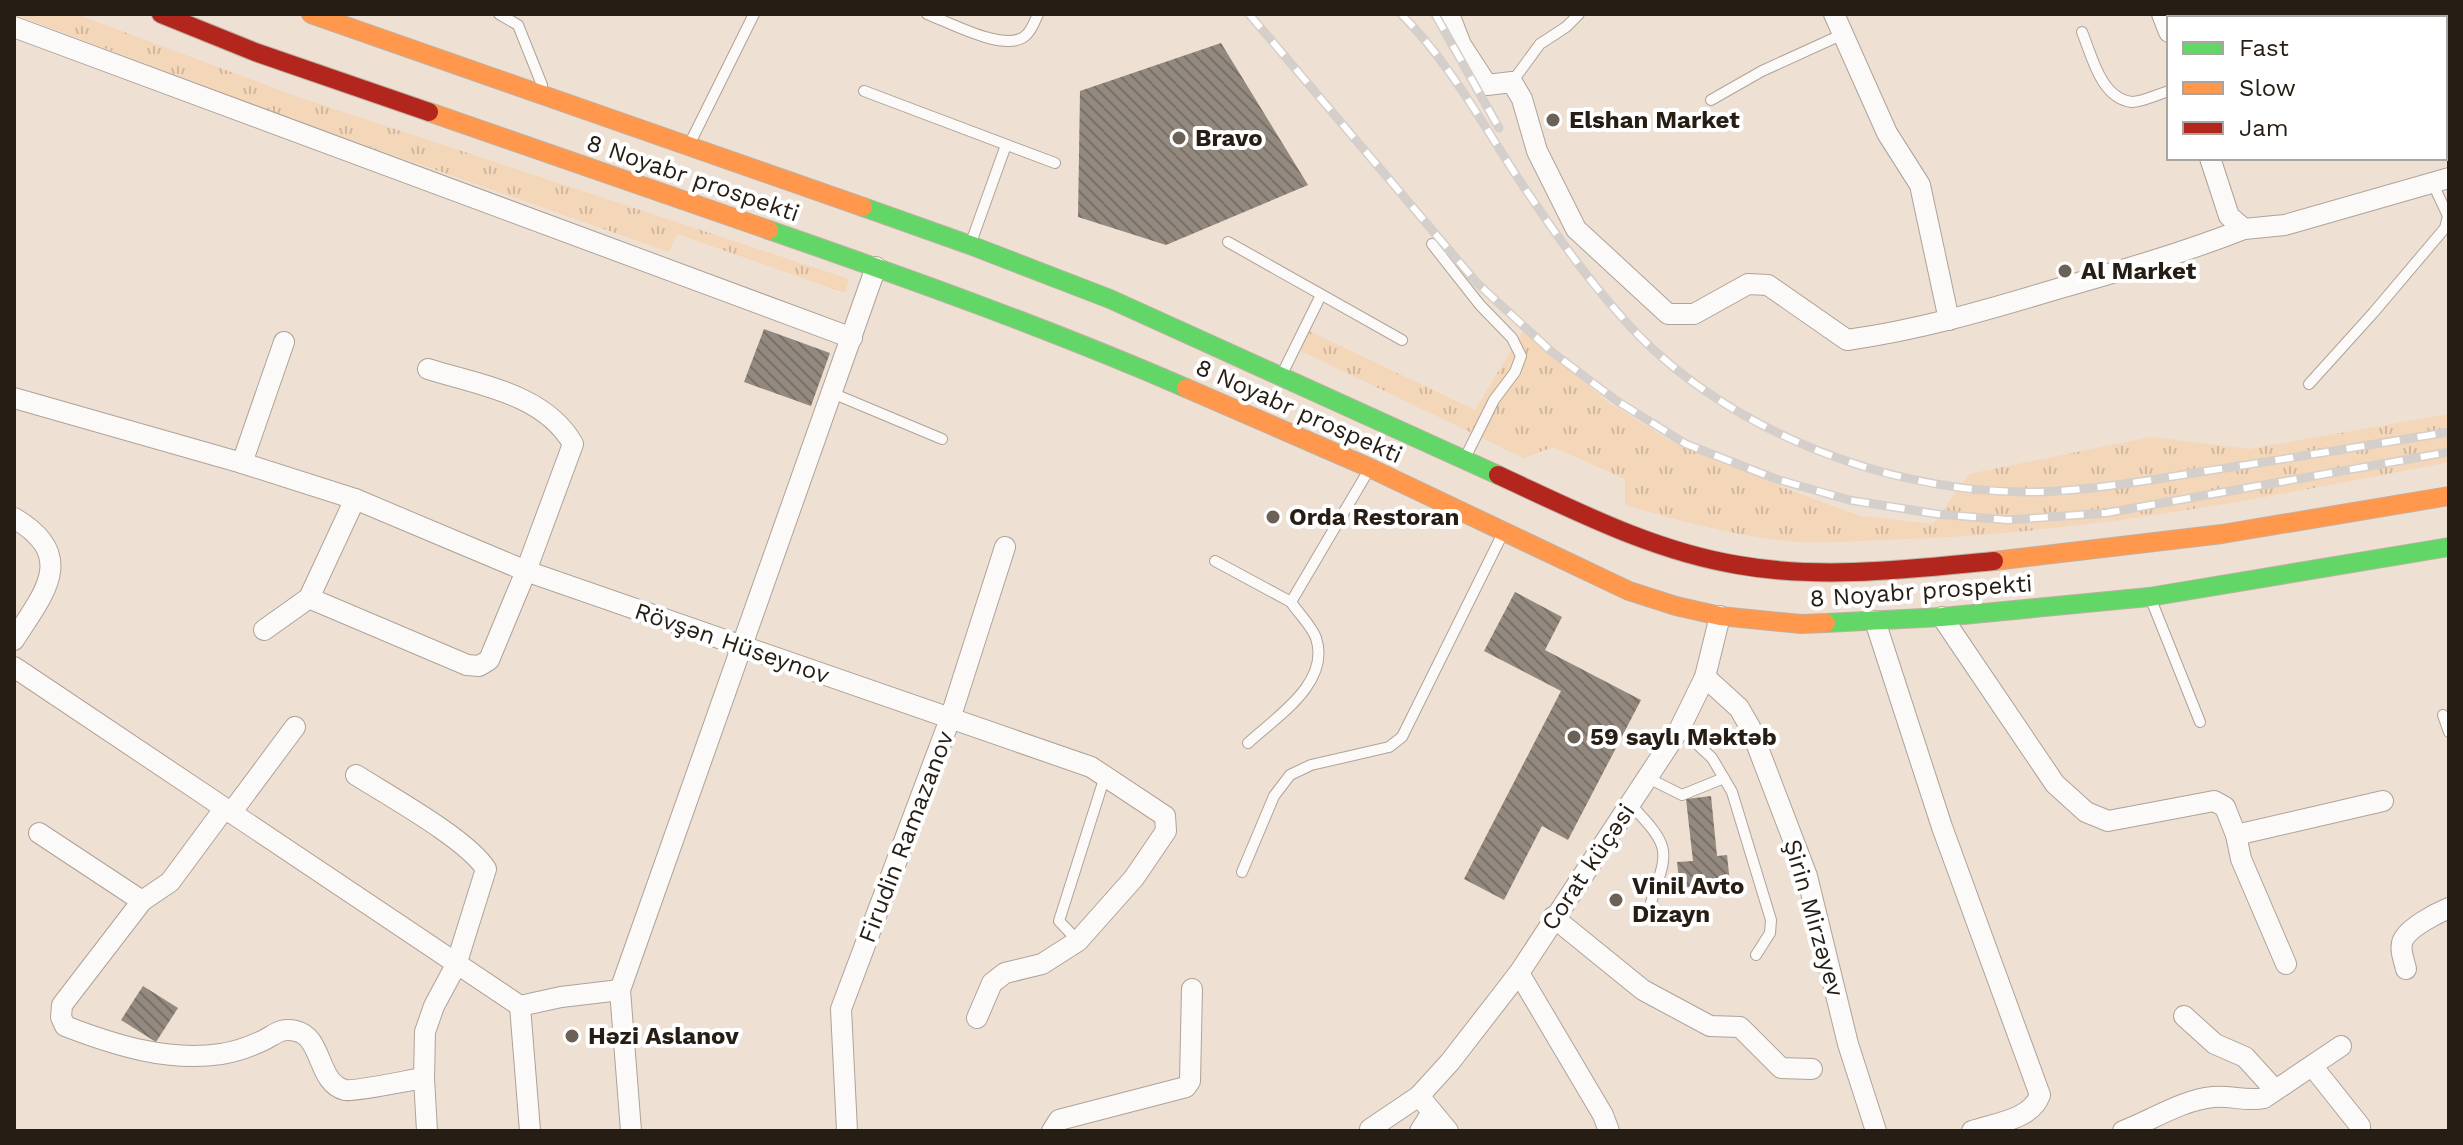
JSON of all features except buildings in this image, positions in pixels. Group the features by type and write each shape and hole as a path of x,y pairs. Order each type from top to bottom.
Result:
{"highway":[{"name":"8 Noyabr prospekti","path":"161,14 255,52 878,261 1087,345 1370,468 1629,591 1676,606 1720,616 1801,624 1942,617 2149,597 2449,547"},
{"name":"8 Noyabr prospekti","path":"311,14 689,145 891,224 970,245 1110,299 1653,544 1743,567 1807,571 1930,567 2124,549 2449,496"}],"street":[{"path":"1449,14 1461,45 1487,85 1512,82 1522,99 1537,151 1576,229 1668,314 1694,314 1748,284 1768,285 1847,340 1891,334 2187,251 2244,229 2285,225 2441,181"},
{"path":"1834,14 1887,133 1920,185 1949,320"},
{"path":"14,27 852,338"},
{"path":"2211,160 2229,216 2244,229"},
{"path":"631,1131 620,990 878,261"},
{"path":"242,463 284,342"},
{"path":"309,598 467,665 479,666 489,660 573,444 565,428 526,399 428,369"},
{"name":"Rövşən Hüseynov","path":"14,398 242,463 355,499 526,571 1091,767 1165,816 1166,831 1134,878 1078,941 1042,964 1005,973 992,983 977,1018"},
{"path":"264,630 309,598 355,499"},
{"path":"14,518 31,528 45,547 52,564 50,583 14,640"},
{"name":"Firudin Ramazanov","path":"847,1131 841,1009 950,719 1005,547"},
{"name":"Corat küçəsi","path":"1369,1130 1425,1104 1450,1062 1519,973 1680,728 1705,677 1720,616"},
{"path":"1942,617 2055,784 2086,812 2108,821 2214,801 2225,807 2241,859 2286,964"},
{"path":"1875,621 1942,827 2040,1095 2036,1106 2028,1112 1972,1131"},
{"path":"14,667 520,1006 561,997 620,990"},
{"name":"Şirin Mirzəyev","path":"1705,677 1739,708 1750,727 1807,876 1848,1044 1876,1131"},
{"path":"295,727 170,882 142,901 62,1005 61,1017 65,1026 112,1044 169,1054 221,1054 262,1041 280,1030 297,1031 308,1037 331,1082 345,1090 424,1078"},
{"path":"356,775 446,833 481,860 486,869 456,965 434,1006 425,1032 427,1131"},
{"path":"2236,835 2383,801"},
{"path":"39,833 142,901"},
{"path":"2406,969 2401,946 2404,937 2431,916 2449,908"},
{"path":"1553,917 1643,990 1710,1026 1740,1027 1781,1068 1812,1069"},
{"path":"1519,973 1603,1115 1609,1131"},
{"path":"1052,1131 1059,1120 1186,1087 1190,1081 1192,989"},
{"path":"520,1006 530,1131"},
{"path":"2184,1016 2215,1044 2245,1057 2275,1090"},
{"path":"2123,1131 2187,1104 2214,1097 2250,1101 2264,1098 2341,1046"},
{"path":"2313,1067 2360,1126 2360,1131"},
{"path":"1420,1131 1425,1104"},
{"path":"1425,1104 1448,1131"}],"lane":[{"path":"332,22 353,14"},
{"path":"499,14 518,25 547,98"},
{"path":"689,145 754,14"},
{"path":"927,14 986,38 1014,42 1027,36 1038,14"},
{"path":"1512,82 1540,44 1579,14"},
{"path":"2082,32 2104,84 2114,97 2134,102 2167,92"},
{"path":"1711,100 1762,71 1841,35"},
{"path":"864,91 1055,163"},
{"path":"970,245 1006,145"},
{"path":"2309,384 2445,228 2449,216 2441,181"},
{"path":"1228,242 1402,340"},
{"path":"1432,244 1480,305 1512,338 1521,356 1515,372 1488,409 1464,460"},
{"path":"1281,377 1321,295"},
{"path":"832,393 942,439"},
{"path":"1291,602 1370,468"},
{"path":"1242,872 1274,796 1290,775 1311,765 1389,747 1402,737 1504,531"},
{"path":"1215,561 1291,602 1316,639 1317,670 1306,689 1248,743"},
{"path":"2149,597 2200,722"},
{"path":"2443,715 2449,732"},
{"path":"1680,728 1712,758 1732,792 1771,920 1770,933 1756,955"},
{"path":"1078,941 1059,921 1105,776"},
{"path":"1648,778 1682,795 1724,778"},
{"path":"1631,805 1657,833 1665,855 1649,909"}],"green space":[{"path":"14,14 76,14 298,97 849,279 845,293 677,234 669,252 294,120"},
{"path":"1307,330 1475,410 1523,331 1609,403 1669,440 1860,516 1933,524 1969,474 2151,437 2249,449 2449,414 2449,462 2246,500 2042,529 1836,542 1774,540 1709,528 1625,505 1625,479 1553,447 1524,458 1299,350"}],"railway":[{"path":"1249,14 1477,283 1552,352 1617,401 1686,444 1776,479 1849,500 1937,514 2008,520 2106,513 2449,452"},
{"path":"1401,14 1438,57 1553,229 1620,315 1661,357 1709,393 1762,425 1818,451 1877,471 1937,484 1997,491 2056,491 2150,480 2449,432"},
{"path":"1435,14 1499,128"}],"traffic: fast":[{"path":"863,207 1110,299 1498,475"},
{"path":"769,230 979,305 1186,388"},
{"path":"1826,623 1942,617 2149,597 2449,547"}],"traffic: slow":[{"path":"311,14 863,207"},
{"path":"429,112 769,230"},
{"path":"1186,388 1370,468 1629,591 1720,616 1801,624 1826,623"},
{"path":"1994,561 2222,534 2449,496"}],"traffic: jam":[{"path":"161,14 255,52 429,112"},
{"path":"1498,475 1645,540 1706,559 1738,565 1834,572 1994,561"}],"place":[{"name":"Elshan Market","path":"1553,120"},
{"name":"Bravo","path":"1179,138"},
{"name":"Al Market","path":"2065,271"},
{"name":"Orda Restoran","path":"1273,517"},
{"name":"59 saylı Məktəb","path":"1574,737"},
{"name":"Vinil Avto Dizayn","path":"1616,900"},
{"name":"Həzi Aslanov","path":"572,1036"}]}
